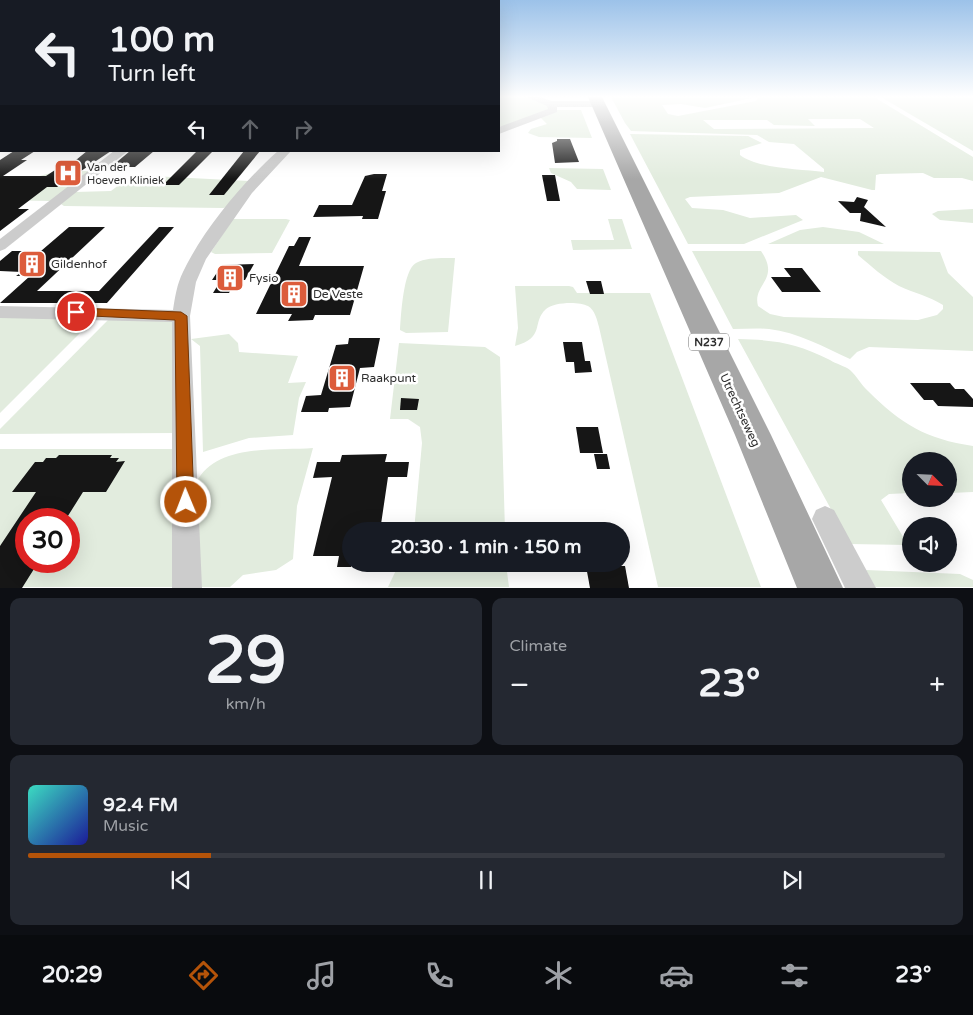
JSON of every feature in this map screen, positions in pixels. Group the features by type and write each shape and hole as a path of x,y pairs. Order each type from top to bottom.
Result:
{"main road":[{"name":"Utrechtseweg","path":"608,124 753,435 820,588"}],"street":[{"path":"500,131 513,124"},
{"path":"0,246 121,152"},
{"path":"187,588 181,316 190,274 198,259 254,183 284,152"},
{"path":"0,312 181,316"},
{"path":"825,519 861,588"}],"green space":[{"path":"500,124 510,124 504,127"},
{"path":"546,124 587,124 592,138 539,137 528,133 531,129"},
{"path":"626,124 708,124 714,129 874,128 868,124 919,124 973,157 973,181 962,178 934,178 923,173 880,174 876,175 875,190 872,190 821,177 779,193 690,197 685,199 692,208 723,210 750,218 796,215 803,220 744,244 688,244 630,134 748,136 762,143 740,150 740,155 748,160 780,168 824,172 824,169 794,144 769,142 757,135 631,131"},
{"path":"813,124 815,126 774,125"},
{"path":"928,124 973,124 973,151"},
{"path":"549,168 603,169 611,190 577,189 571,182 551,173"},
{"path":"58,171 92,171 50,201 0,200 36,177"},
{"path":"132,175 249,181 229,207 223,208 64,206 61,204 75,192 111,191"},
{"path":"973,209 973,223 940,220 932,214 938,211"},
{"path":"233,219 290,220 272,253 215,254 211,252"},
{"path":"608,219 622,219 632,249 573,250 571,240 614,240"},
{"path":"823,227 859,232 884,244 768,244 800,230"},
{"path":"692,251 761,251 768,269 757,299 758,306 770,314 784,317 918,320 937,315 943,309 943,305 893,283 858,255 858,251 940,252 948,273 973,297 973,351 869,347 857,352 850,359 790,333 769,329 733,329"},
{"path":"455,258 448,332 406,333 400,330 405,284 412,267 416,263 425,260"},
{"path":"515,286 569,286 573,287 577,293 650,293 761,587 658,587 595,315 584,304 566,303 554,305 546,309 542,314 531,338 515,346 518,328"},
{"path":"0,318 91,318 83,330 0,413"},
{"path":"110,318 173,321 177,433 0,434 0,429"},
{"path":"229,334 238,343 239,352 298,356 288,383 306,382 299,398 293,435 249,438 203,452 200,346 191,339"},
{"path":"738,339 764,340 786,344 818,354 850,370 880,403 903,421 941,439 973,446 973,492 958,493 958,452 902,452 902,493 889,494 881,500 902,535 902,545 850,544"},
{"path":"399,343 485,347 500,357 505,522 415,522 422,443 420,427 408,419 390,419"},
{"path":"313,448 297,506 293,559 276,570 243,575 230,587 197,587 196,483 205,470 218,461 232,455 265,450"},
{"path":"0,449 178,449 179,587 0,587"},
{"path":"866,570 960,574 973,580 973,587 875,587"},
{"path":"395,572 507,572 509,587 388,587"}],"building":[{"path":"557,139 570,139 579,162 555,163 552,143 557,141"},
{"path":"12,152 33,152 21,160 27,160 3,176 46,176 70,160 76,160 86,152 110,152 57,187 47,187 18,209 29,209 0,231 0,160"},
{"path":"129,152 153,152 135,167 111,167"},
{"path":"196,152 212,152 179,185 163,185"},
{"path":"243,152 259,152 224,195 209,195"},
{"path":"387,174 382,191 386,191 378,219 362,219 363,216 313,217 319,205 352,205 365,176"},
{"path":"542,175 555,175 560,201 547,201"},
{"path":"857,197 868,200 864,207 886,227 860,221 861,213 850,213 838,201 854,202"},
{"name":"Gildenhof","path":"69,227 105,227 37,291 99,291 159,227 174,227 107,303 0,303 30,276 16,276 22,272 0,271 0,261 12,251 41,251"},
{"name":"De Veste","path":"299,237 311,237 299,266 364,266 350,315 315,315 313,320 288,321 292,314 256,314 289,246 294,246"},
{"name":"Fysio","path":"254,264 245,280 236,280 229,293 213,293 221,280 212,280 222,265"},
{"path":"784,268 802,268 821,292 782,292 771,277 791,277"},
{"path":"586,281 601,281 604,294 590,294"},
{"name":"Raakpunt","path":"349,338 380,338 374,367 360,368 350,407 329,408 328,412 301,412 306,396 321,395 336,345 348,344"},
{"path":"563,342 582,342 585,361 590,361 592,372 575,373 574,362 566,362"},
{"path":"910,383 950,383 955,389 964,389 973,399 973,407 938,406 933,400 924,400"},
{"path":"401,398 419,399 417,410 400,410"},
{"path":"576,427 598,427 603,453 580,453"},
{"path":"387,454 385,462 409,462 407,477 388,477 381,522 342,522 342,567 337,567 339,556 313,556 332,477 313,478 317,462 340,462 342,455"},
{"path":"594,454 607,454 610,469 597,469"},
{"path":"59,455 112,455 110,458 119,458 116,462 125,461 106,492 83,492 73,508 25,508 36,492 12,492 35,462 43,462 46,458 56,458"},
{"path":"15,524 15,573 31,573 22,588 0,588 0,546"},
{"path":"587,572 626,572 629,588 590,588"}],"place":[{"name":"Van der Hoeven Kliniek","path":"68,173"},
{"name":"Gildenhof","path":"32,264"},
{"name":"Fysio","path":"230,278"},
{"name":"De Veste","path":"294,294"},
{"name":"Raakpunt","path":"342,378"}],"route":[{"path":"76,312 102,315 181,316 186,502"}]}
